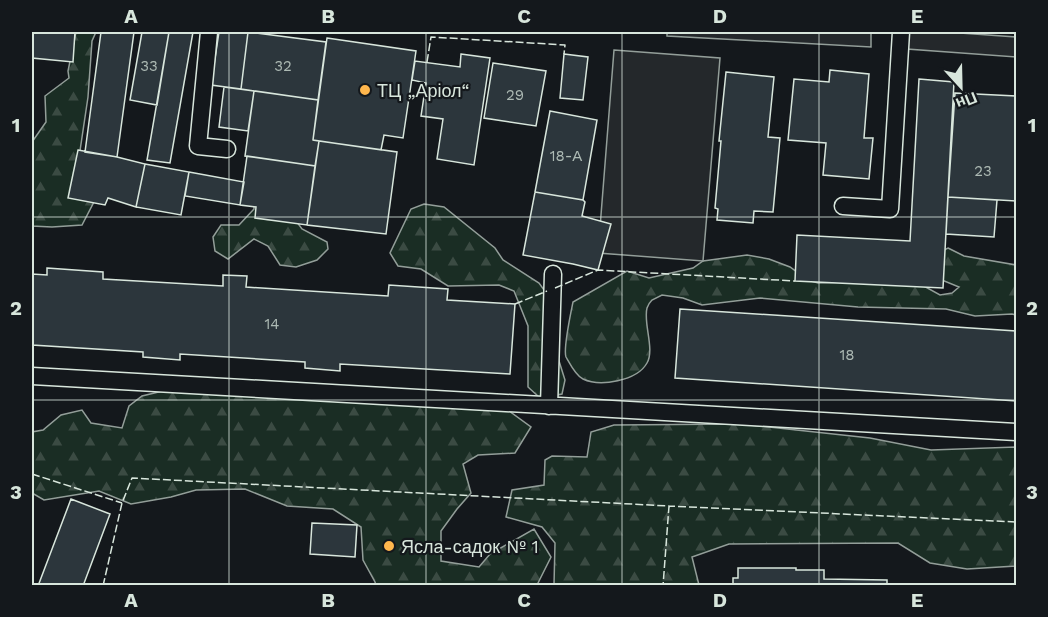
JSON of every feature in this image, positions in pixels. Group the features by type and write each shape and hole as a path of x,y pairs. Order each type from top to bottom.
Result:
{"lane":[{"path":"208,32 198,146 227,148"},
{"path":"843,206 890,209 901,32"},
{"path":"549,406 553,274"},
{"path":"32,376 1017,432"}],"green space":[{"path":"76,32 96,32 92,41 88,97 77,171 97,196 82,225 32,226 32,142 46,122 45,96 69,78 68,71"},
{"path":"254,165 300,174 318,184 322,204 296,211 294,218 302,229 327,242 328,249 317,260 296,267 280,265 268,246 254,239 228,259 215,251 213,237 221,225 239,225 254,209"},
{"path":"424,204 444,207 495,248 503,260 539,283 547,294 554,345 565,380 562,394 540,398 528,387 528,326 514,291 499,285 448,286 421,269 398,266 390,253 411,209"},
{"path":"948,248 964,256 1016,265 1016,315 975,316 946,309 858,307 760,298 702,305 683,298 662,295 652,300 647,308 649,357 647,363 635,374 618,381 590,381 583,379 573,370 566,357 566,339 573,302 627,271 649,278 693,268 703,261 747,255 769,259 790,267 808,280 818,283 902,280 922,285 940,295 952,293 959,287 932,276 928,258"},
{"path":"171,389 509,411 531,427 515,453 478,455 463,464 471,493 441,531 441,561 479,567 490,554 534,529 551,557 537,585 376,585 363,560 361,527 333,509 287,506 245,489 196,490 131,504 99,491 44,500 32,493 32,432 43,430 61,415 82,410 91,423 122,428 129,406 142,396"},
{"path":"740,424 870,438 931,450 1016,447 1016,566 967,569 930,563 898,543 729,544 692,557 699,585 554,585 555,543 542,527 506,517 512,490 544,485 545,460 552,456 587,457 591,432 614,425"}],"shaded area":[{"path":"667,32 871,32 871,47 667,36"},
{"path":"909,32 1016,37 1016,57 907,49"},
{"path":"614,50 720,58 703,261 598,253"}],"building":[{"path":"32,32 75,32 73,62 32,58"},
{"path":"101,32 134,32 117,157 85,152"},
{"path":"142,32 169,32 157,105 130,100"},
{"path":"169,32 193,32 170,163 147,160"},
{"path":"219,32 248,32 241,89 211,85"},
{"path":"248,32 326,42 318,100 241,89"},
{"name":"ТЦ „Аріол“","path":"327,38 416,51 403,138 384,135 381,150 313,140"},
{"path":"461,54 490,58 474,165 437,159 443,119 421,116 426,83 412,80 415,61 460,67"},
{"path":"564,54 588,57 583,100 560,98"},
{"path":"493,63 546,71 536,126 484,118"},
{"path":"830,70 869,74 864,138 873,138 869,179 823,175 826,143 788,140 794,79 829,82"},
{"path":"726,72 774,77 768,137 780,138 773,212 754,211 753,223 717,220 718,209 715,208 721,141 719,141"},
{"path":"919,79 954,82 943,288 795,281 797,235 910,241"},
{"path":"224,87 254,91 248,131 219,127"},
{"path":"254,91 318,100 313,140 319,141 315,166 245,156"},
{"path":"955,93 1016,96 1016,201 948,197"},
{"path":"550,111 597,120 583,200 535,192"},
{"path":"319,141 397,152 386,234 307,225"},
{"path":"78,150 145,164 136,207 108,198 105,205 68,198"},
{"path":"247,156 315,166 307,225 255,218 256,207 240,205"},
{"path":"145,164 189,172 181,215 136,207"},
{"path":"189,172 244,182 240,205 185,196"},
{"path":"535,192 583,200 585,202 582,216 611,224 598,270 523,255"},
{"path":"948,197 997,200 994,237 946,234"},
{"path":"47,268 103,272 103,279 223,286 223,275 247,276 246,287 388,296 389,285 448,289 447,300 515,304 510,374 340,364 340,371 305,368 305,362 180,354 180,360 143,357 143,352 32,345 32,274 47,275"},
{"path":"680,309 1016,331 1016,401 675,378"},
{"path":"71,499 110,514 83,586 38,586"},
{"path":"312,523 357,525 355,557 310,554"},
{"path":"738,568 824,570 824,579 887,580 887,586 733,586 733,578 738,578"}],"fence":[{"path":"427,62 431,37 565,45 564,54"},
{"path":"555,288 598,270 795,281"},
{"path":"515,304 547,291"},
{"path":"32,474 122,503"},
{"path":"103,586 122,503 132,478 669,506 663,586"},
{"path":"669,508 669,506 1016,522"}],"place":[{"name":"ТЦ „Аріол“","path":"365,90"},
{"name":"Ясла-садок № 1","path":"389,546"}]}
